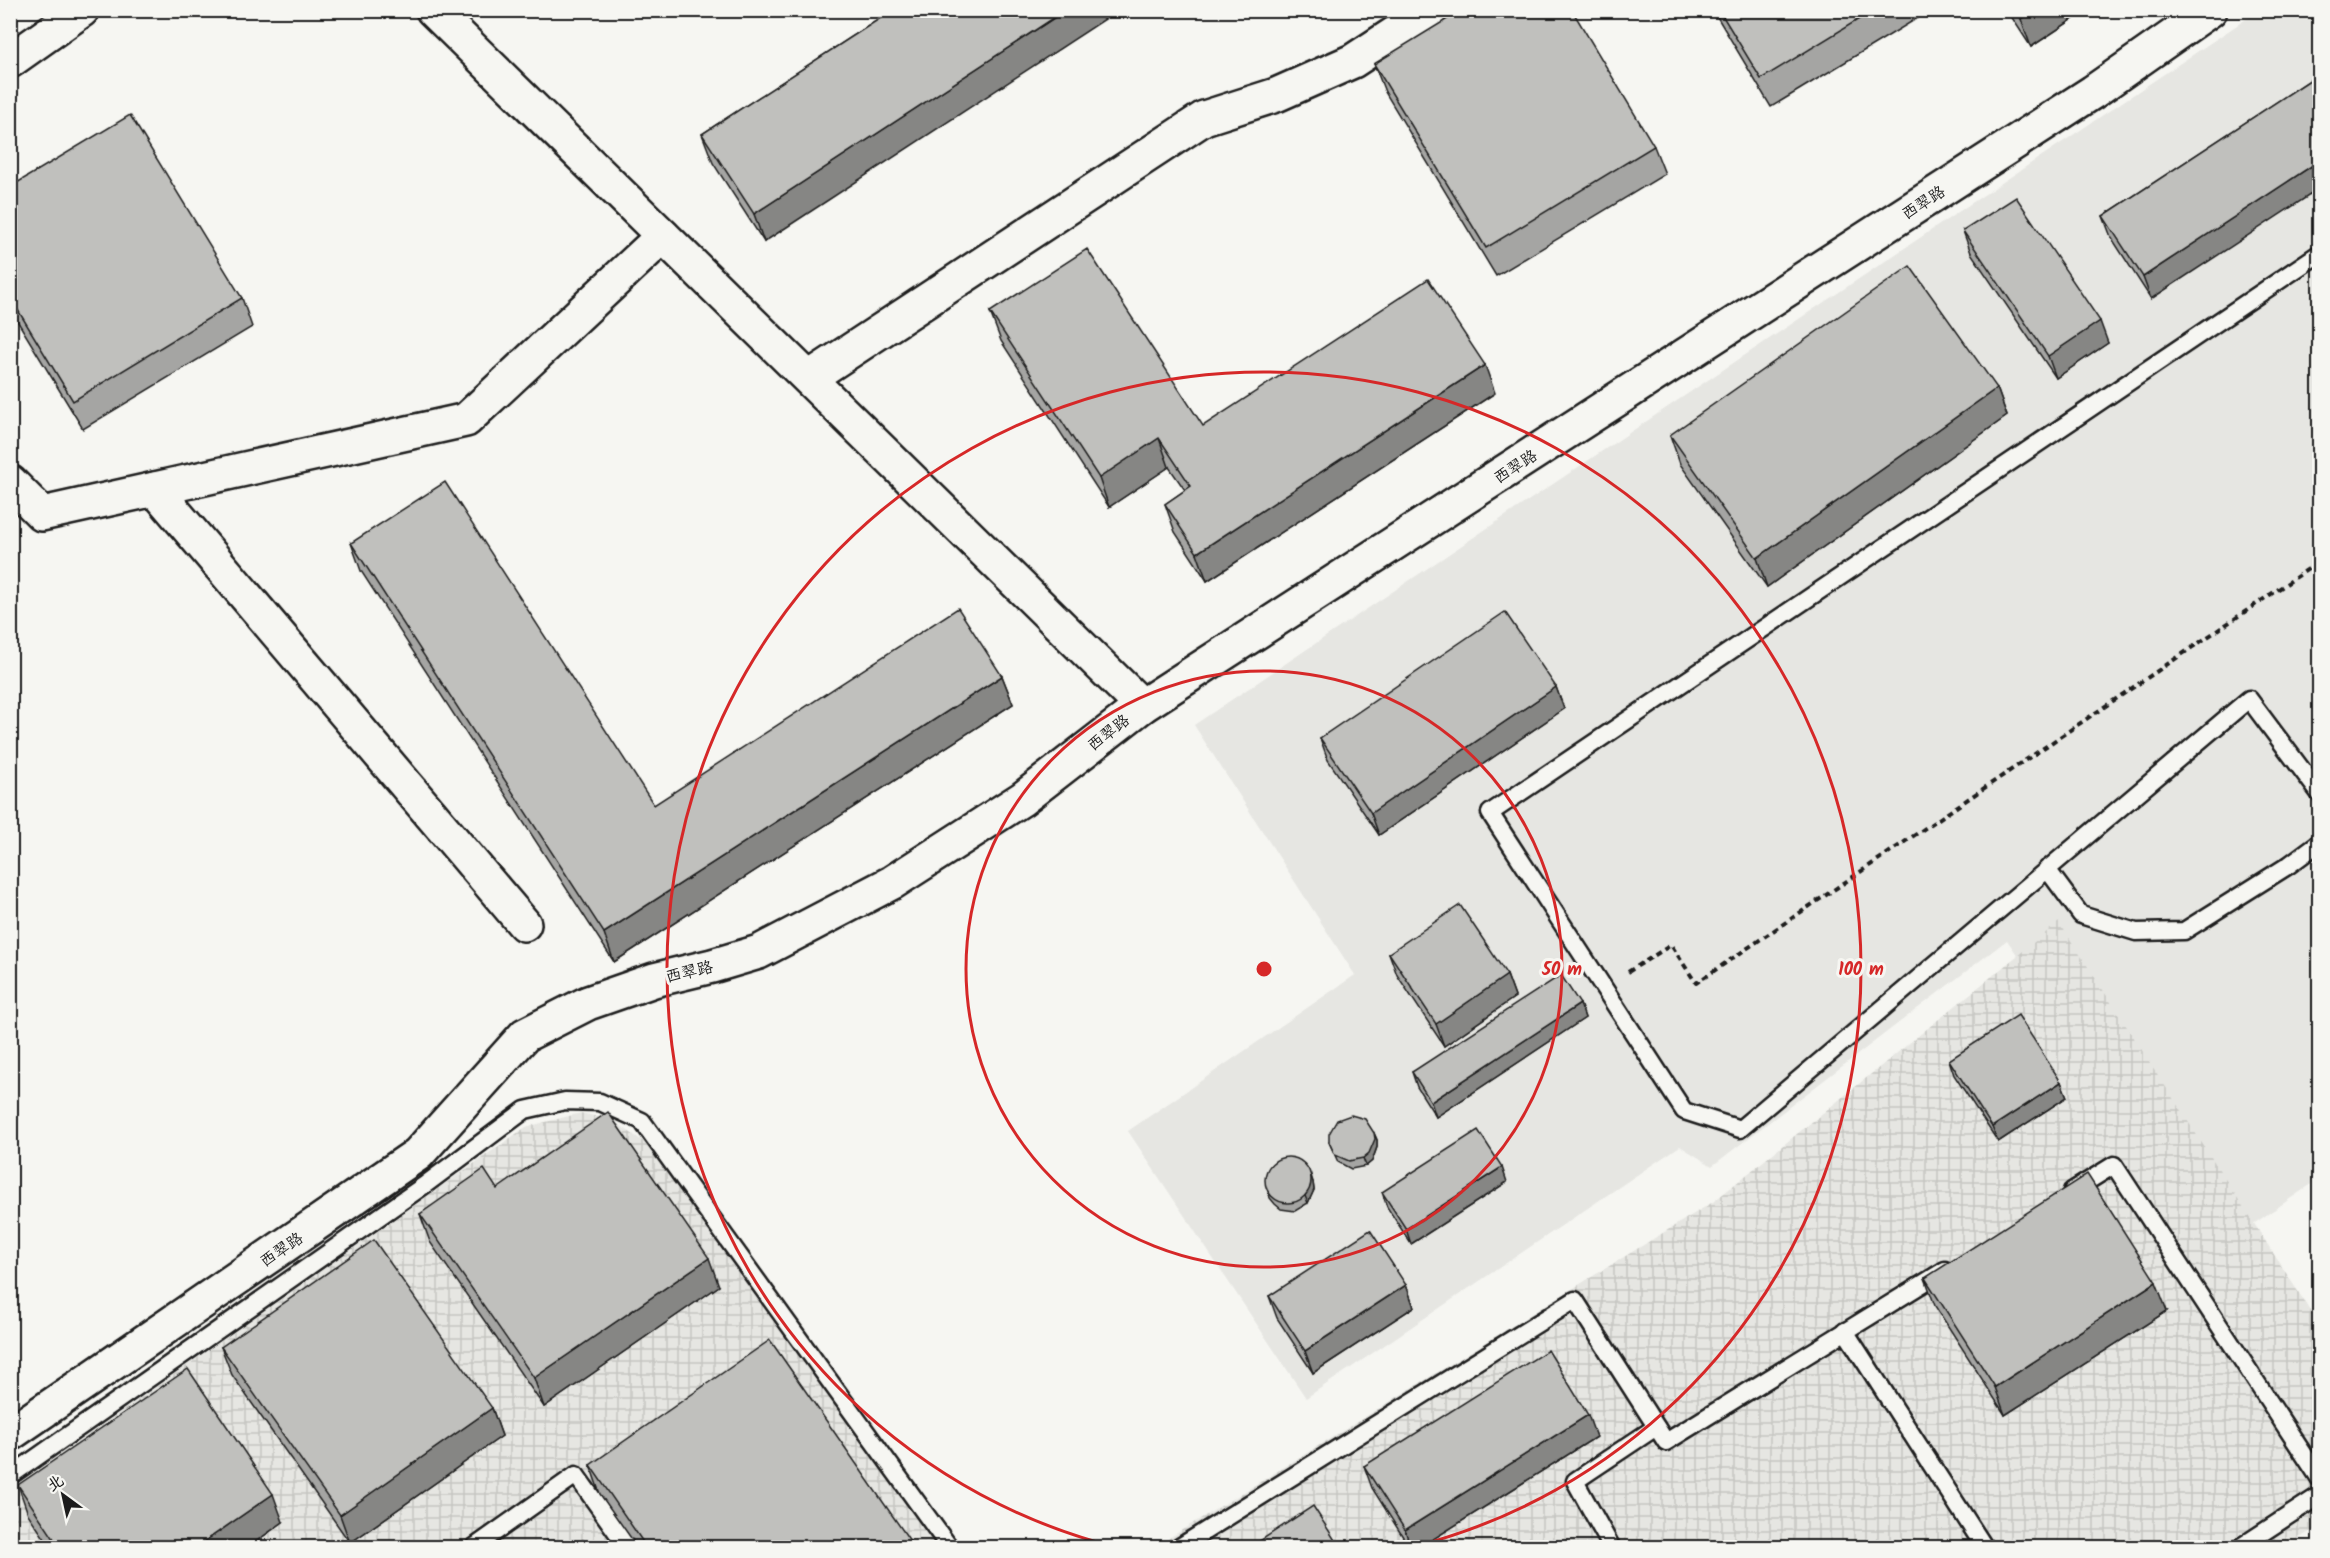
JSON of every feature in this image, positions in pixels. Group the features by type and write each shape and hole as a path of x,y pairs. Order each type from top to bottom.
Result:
{"street":[{"path":"10,61 82,10"},
{"path":"433,10 1142,706"},
{"path":"809,378 1204,118 1276,95 1353,61 1431,10"},
{"name":"西翠路","path":"10,1434 418,1154 525,1035 588,1003 654,980 759,952 893,882 1022,798 1142,706 2092,92 2210,10"},
{"path":"10,482 42,514 466,420 663,236"},
{"path":"155,489 524,924"}],"lane":[{"path":"2319,253 1490,813 1684,1111 1740,1129 2249,699 2319,794"},
{"path":"2047,869 2081,915 2136,932 2184,931 2289,865 2319,842"},
{"path":"10,1476 417,1191 525,1110 565,1101 600,1102 642,1121 950,1548"},
{"path":"2055,1202 2114,1165 2319,1479"},
{"path":"1178,1548 1575,1300 1666,1442 1955,1263"},
{"path":"1845,1331 1985,1548"},
{"path":"1612,1548 1575,1481 1656,1427"},
{"path":"473,1548 576,1474 628,1548"},
{"path":"2239,1548 2319,1495"}],"path":[{"path":"1604,988 1671,945 1696,983 2319,561"}],"shaded area":[{"path":"2258,11 2319,11 2319,1179 2218,1248 2007,940 1712,1166 1680,1146 1306,1398 1128,1131 1355,975 1194,725"},
{"path":"2059,922 2319,1324 2319,1526 2285,1547 1153,1548 1713,1202"},
{"path":"581,1113 612,1120 644,1142 938,1547 11,1547 10,1490 526,1127"}],"building":[{"path":"893,10 1066,10 754,214 702,134"},
{"path":"1462,10 1572,10 1654,146 1486,248 1374,64"},
{"path":"1719,10 1874,10 1761,79"},
{"path":"2016,10 2033,10 2021,19"},
{"path":"2319,74 2319,161 2143,277 2103,216"},
{"path":"130,115 242,298 73,401 10,297 10,187"},
{"path":"2016,197 2100,321 2048,356 1963,231"},
{"path":"1087,249 1203,426 1428,279 1485,365 1197,553 1165,504 1191,486 1159,438 1099,478 990,312"},
{"path":"1910,266 1997,388 1757,558 1670,435"},
{"path":"445,482 654,805 958,608 1002,676 604,933 351,543"},
{"path":"1505,612 1556,687 1371,813 1320,738"},
{"path":"1460,905 1507,975 1436,1024 1389,953"},
{"path":"1561,975 1580,1004 1431,1102 1412,1072"},
{"path":"2018,1015 2061,1082 1992,1127 1949,1060"},
{"path":"608,1112 709,1258 534,1378 420,1214 484,1169 497,1189"},
{"path":"1351,1115 1365,1119 1375,1139 1369,1153 1363,1158 1349,1161 1335,1155 1329,1142 1329,1134 1337,1120"},
{"path":"1478,1130 1502,1167 1406,1229 1382,1192"},
{"path":"1288,1157 1304,1164 1311,1180 1304,1196 1288,1203 1272,1196 1265,1180 1272,1164"},
{"path":"2087,1174 2156,1282 1995,1387 1925,1278"},
{"path":"1370,1230 1406,1285 1305,1351 1269,1296"},
{"path":"374,1240 492,1408 340,1515 221,1347"},
{"path":"770,1340 915,1548 647,1548 590,1465"},
{"path":"1548,1350 1588,1415 1405,1530 1364,1466"},
{"path":"188,1369 273,1494 195,1548 60,1548 18,1485"},
{"path":"1313,1506 1340,1548 1249,1548"},
{"path":"583,1540 588,1548 573,1548"}]}
